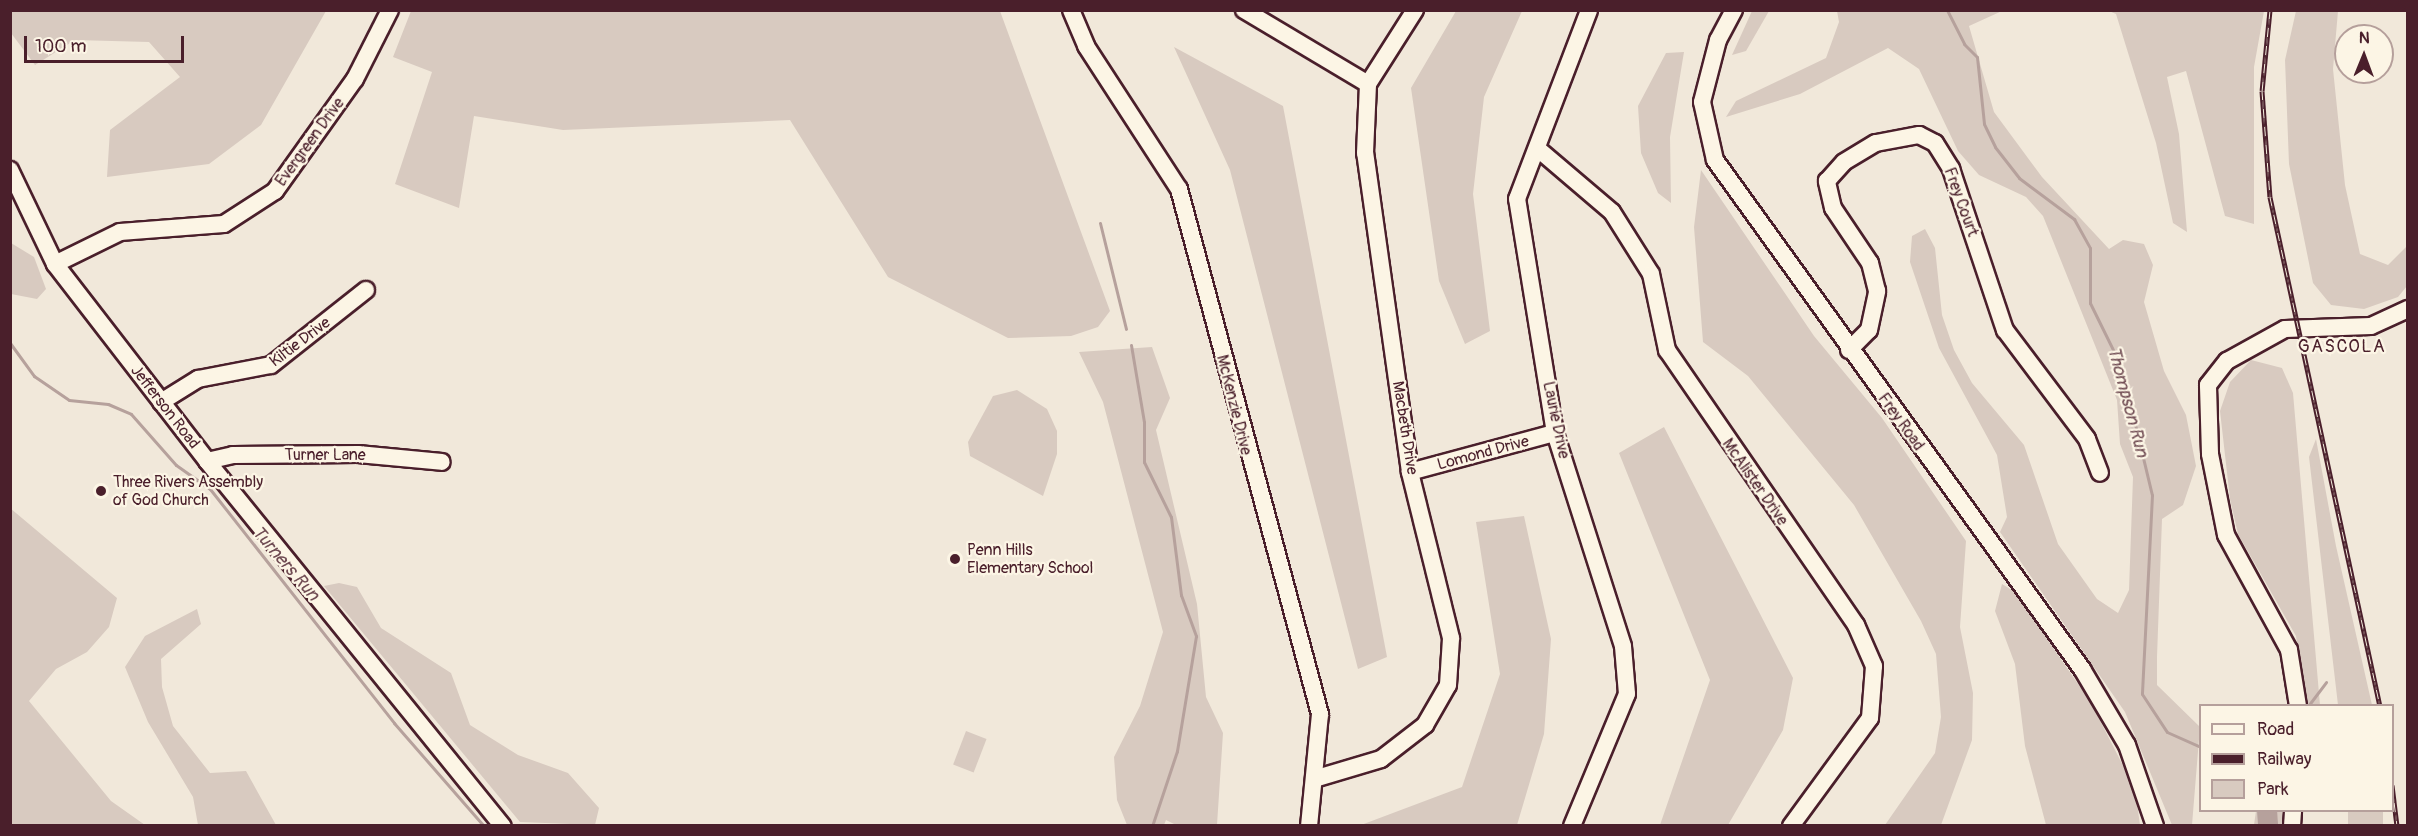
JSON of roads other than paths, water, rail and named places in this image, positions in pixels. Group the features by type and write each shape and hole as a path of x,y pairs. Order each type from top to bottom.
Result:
{"street":[{"name":"Evergreen Drive","path":"55,264 120,232 225,224 275,191 355,79 390,10"},
{"name":"McKenzie Drive","path":"1071,10 1086,46 1179,189 1320,714 1309,825"},
{"path":"1244,10 1368,84"},
{"name":"Macbeth Drive","path":"1314,779 1381,759 1425,725 1448,685 1451,638 1410,472 1365,153 1368,84 1415,10"},
{"name":"Laurie Drive","path":"1572,825 1627,694 1623,646 1555,433 1517,199 1538,149 1589,10"},
{"name":"Frey Road","path":"1734,10 1705,77 1705,130 1716,160 1849,350 2098,693 2127,745 2156,825"},
{"name":"Frey Court","path":"1849,350 1869,330 1877,291 1870,263 1833,208 1827,181 1844,162 1876,143 1919,135 1935,143 1951,169 2005,330 2086,438 2100,473"},
{"name":"McAlister Drive","path":"1538,149 1612,212 1651,274 1667,350 1856,625 1874,666 1870,718 1791,825"},
{"name":"Jefferson Road","path":"10,170 55,264 207,461 503,825"},
{"name":"Kiltie Drive","path":"160,402 198,379 271,365 366,290"},
{"path":"2298,704 2289,650 2226,535 2206,426 2208,385 2226,361 2285,329 2371,326 2408,309"},
{"name":"Lomond Drive","path":"1410,472 1555,433"},
{"name":"Turner Lane","path":"207,461 233,455 358,454 442,462"}],"waterway":[{"name":"Thompson Run","path":"1947,10 1964,44 1977,57 1984,124 1995,147 2019,178 2074,219 2090,248 2090,303 2121,366 2152,495 2142,694 2167,732 2199,747"},
{"path":"1100,223 1126,329"},
{"name":"Turners Run","path":"10,343 34,376 69,400 108,404 131,414 176,465 210,489 394,723 484,826"},
{"path":"1131,345 1144,422 1144,462 1171,517 1181,595 1196,636 1177,751 1152,826"},
{"path":"2310,704 2326,682"},
{"name":"Thompson Run","path":"2267,812 2268,826"}],"railway":[{"path":"2270,10 2262,91 2270,197 2380,704"},
{"path":"2394,801 2397,826"}],"place":[{"name":"Three Rivers Assembly of God Church","path":"101,491"},
{"name":"Penn Hills Elementary School","path":"955,559"}],"district":[{"name":"GASCOLA","path":"2342,347"}]}
